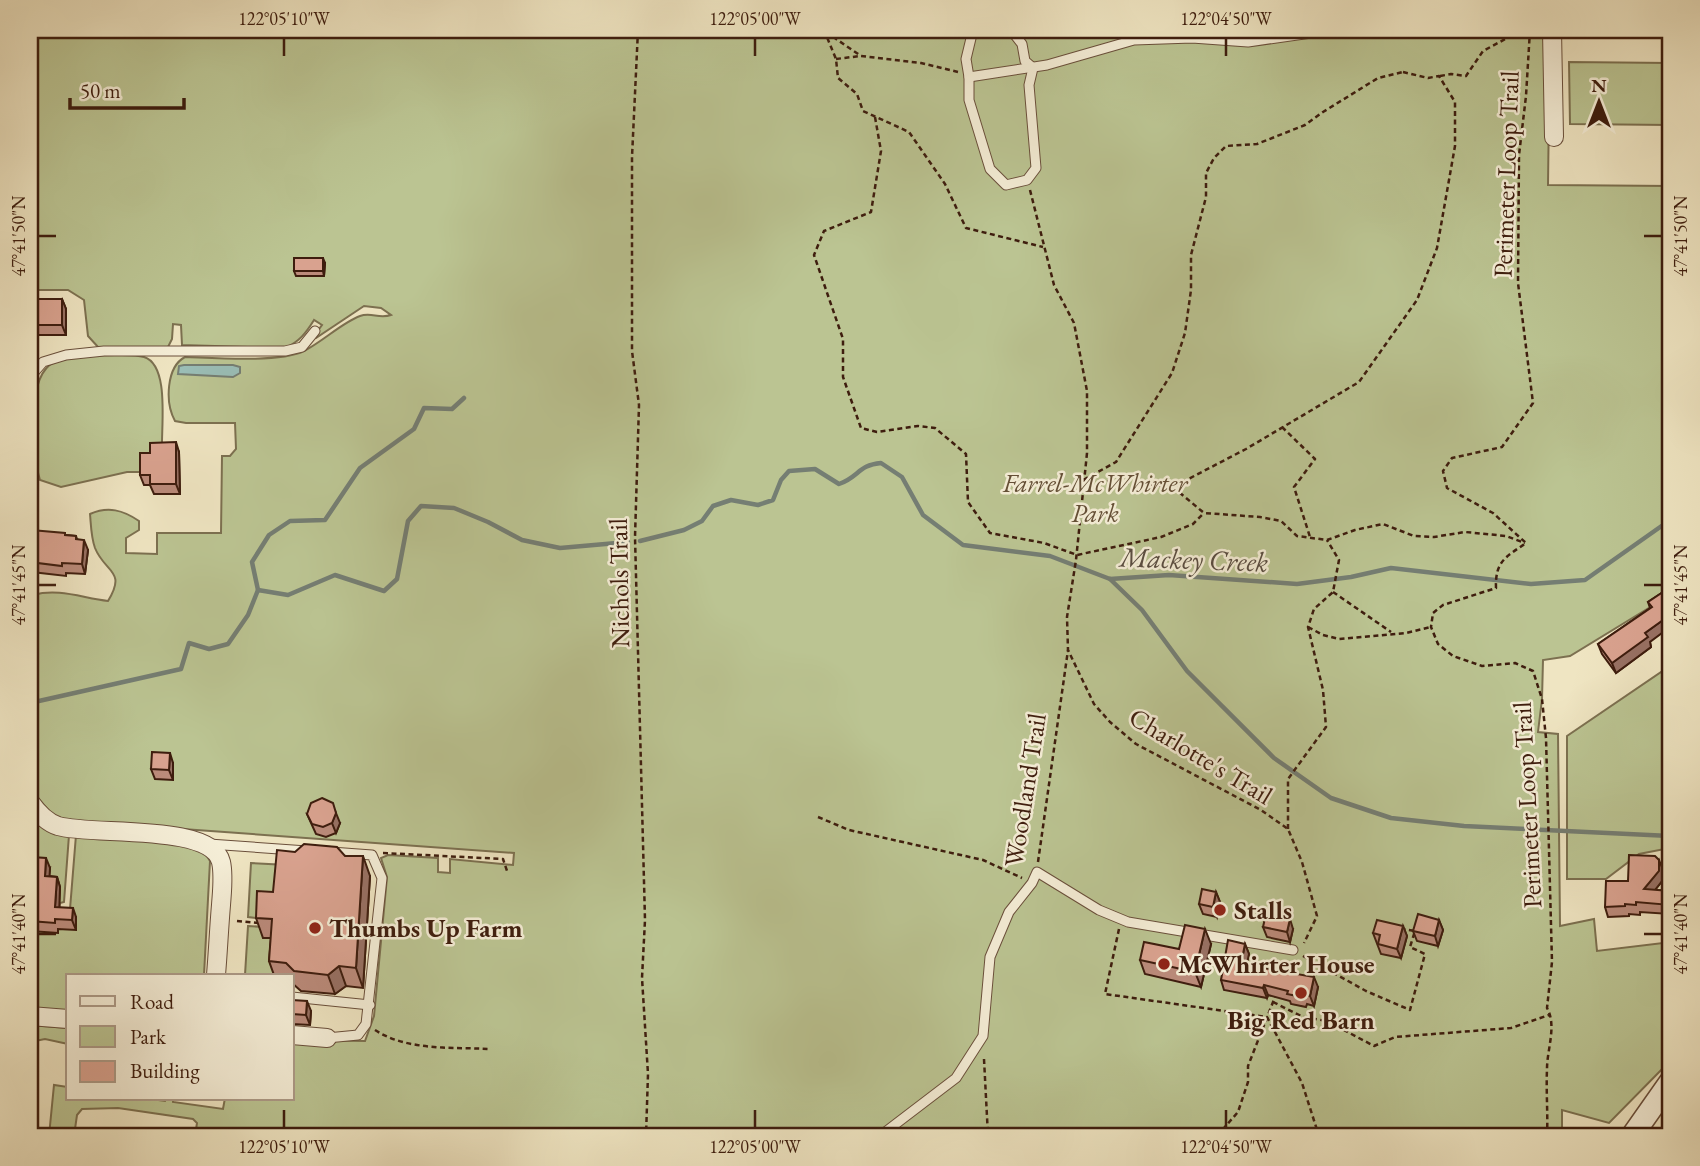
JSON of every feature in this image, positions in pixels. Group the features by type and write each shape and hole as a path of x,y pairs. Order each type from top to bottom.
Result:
{"street":[{"path":"1552,30 1554,137"},
{"path":"30,802 39,814 56,825 78,830 178,836 207,844 221,859 216,974"},
{"path":"30,1016 66,1018"},
{"path":"294,1035 327,1038"},
{"path":"1632,1136 1670,1082"}],"lane":[{"path":"973,30 966,59 970,77 969,100 990,169 1006,185 1027,180 1036,168 1029,85 1033,68"},
{"path":"1011,30 1022,44 1025,61 1033,68"},
{"path":"970,77 1033,68 1134,40 1192,38 1248,42 1332,30"},
{"path":"30,377 43,362 66,355 104,351 285,351 302,347 315,331"},
{"path":"30,466 30,485"},
{"path":"207,844 312,851"},
{"path":"324,852 372,855 382,878 366,1024 358,1035 327,1038"},
{"path":"1037,872 1099,910 1121,919 1164,929 1293,950"},
{"name":"Woodland Trail","path":"982,1036 990,957 1009,912 1037,872"},
{"path":"294,997 370,1005"},
{"path":"880,1136 956,1078 982,1036"},
{"path":"30,1065 30,1136"}],"path":[{"name":"Nichols Trail","path":"638,30 632,157 632,351 639,405 635,537 645,920 642,978 648,1074 646,1136"},
{"path":"1085,479 1116,462 1172,373 1185,332 1191,290 1191,256 1206,197 1206,173 1214,158 1226,146 1257,144 1305,125 1378,78 1403,72 1428,78 1451,74 1466,76 1483,51 1522,30"},
{"name":"Perimeter Loop Trail","path":"1526,543 1493,513 1447,488 1443,471 1452,458 1502,447 1533,403 1518,283 1519,155 1530,30"},
{"path":"825,31 861,55"},
{"path":"825,31 836,59 838,78 857,94 863,111 909,132 945,184 966,228 1044,247"},
{"path":"836,59 861,55 921,63 970,77"},
{"path":"1085,479 1172,487 1246,449 1359,382 1417,300 1437,248 1455,146 1455,103 1440,76"},
{"path":"875,117 881,151 871,212 824,231 814,255 843,339 843,377 861,428 877,432 918,426 935,428 966,454 968,502 990,533 1044,543 1077,555 1161,537 1193,524 1204,513"},
{"name":"Charlotte's Trail","path":"1027,180 1054,285 1074,323 1087,391 1087,453 1077,555 1067,617 1068,650 1094,704 1136,744 1261,810 1288,829 1302,862 1317,916 1306,942 1293,950 1283,976"},
{"path":"1282,428 1315,459 1294,488 1310,537"},
{"path":"1172,487 1204,513 1281,521 1297,537 1327,540 1383,524 1414,536 1434,537 1465,532 1506,537 1526,543"},
{"path":"1288,829 1288,779 1326,727 1324,690 1308,627 1314,609 1333,590 1339,560 1327,540"},
{"path":"1308,627 1339,639 1431,627 1433,613 1443,605 1496,588 1496,572 1501,563 1526,543"},
{"path":"1333,590 1393,634"},
{"name":"Perimeter Loop Trail","path":"1431,627 1438,644 1453,656 1482,666 1515,663 1533,671 1542,699 1546,738 1552,962 1547,1008 1551,1014 1547,1068 1547,1136"},
{"name":"Woodland Trail","path":"1037,872 1068,650"},
{"path":"818,817 849,830 983,860 1031,883"},
{"path":"372,855 389,852 503,859 507,871"},
{"path":"1121,919 1105,994 1266,1017"},
{"path":"220,920 264,923"},
{"path":"1293,950 1366,990 1410,1010 1425,954 1410,947 1415,931 1403,929"},
{"path":"1217,1136 1238,1112 1248,1082 1248,1066 1278,989"},
{"path":"1273,1002 1303,1017 1327,1021 1374,1046 1395,1037 1511,1028 1551,1014"},
{"path":"1266,1017 1302,1083 1319,1136"},
{"path":"366,1024 388,1039 408,1044 489,1049"},
{"path":"982,1036 988,1136"}],"green space":[{"name":"Farrel-McWhirter Park","path":"30,30 1550,30 1548,185 1670,186 1670,595 1570,656 1543,660 1538,732 1558,734 1560,926 1594,919 1597,951 1663,943 1670,947 1670,1061 1609,1123 1562,1110 1562,1136 195,1136 197,1123 193,1119 118,1108 82,1109 77,1115 74,1136 49,1136 54,1085 66,1087 66,1100 173,1100 223,1109 225,1100 294,1100 294,1040 365,1041 374,1016 387,877 381,858 388,855 438,858 438,872 450,873 450,859 513,865 514,853 57,820 30,789 30,594 61,593 108,601 115,577 99,556 94,544 90,514 115,510 139,521 139,530 126,538 126,553 157,554 157,533 221,533 222,456 230,456 236,449 235,423 175,421 170,405 169,386 179,362 185,357 246,359 293,355 311,347 360,316 391,315 381,308 364,306 316,338 314,336 322,325 314,320 302,337 285,348 182,345 181,325 173,324 172,339 168,347 98,347 88,336 84,300 68,290 30,290"},
{"path":"1569,62 1670,63 1670,125 1570,124"},
{"path":"99,355 139,356 152,362 161,384 162,450 150,460 141,461 140,472 127,472 61,487 40,480 33,416 39,382 45,369 55,362"},
{"path":"1670,666 1670,848 1639,854 1606,879 1567,879 1567,736"},
{"path":"30,812 69,835 64,902 60,903 59,909 70,909 76,835 176,841 205,853 210,861 204,974 66,974 66,1013 30,1010"},
{"path":"251,863 287,865 264,919 248,917"},
{"path":"248,926 264,927 279,939 276,974 245,974"},
{"path":"30,1025 66,1028 66,1044 45,1039 30,1042"}],"water":[{"path":"233,365 240,367 240,373 233,377 178,374 179,366"}],"building":[{"path":"294,258 323,258 323,271 294,271"},
{"path":"32,299 62,299 62,325 32,325"},
{"path":"176,442 176,484 150,484 150,475 140,475 140,453 150,453 150,443"},
{"path":"31,530 65,533 84,540 82,564 62,563 62,566 30,562"},
{"path":"1663,592 1670,602 1670,615 1645,633 1648,637 1612,663 1598,644 1652,607 1648,602"},
{"path":"152,752 170,753 169,770 151,769"},
{"path":"322,798 333,803 336,813 332,823 323,827 312,824 307,814 311,803"},
{"name":"Thumbs Up Farm","path":"304,844 337,847 345,856 363,856 356,968 339,966 328,975 294,971 286,963 269,961 272,919 256,918 257,891 273,892 277,850 295,852"},
{"path":"1629,855 1655,856 1659,860 1659,871 1644,889 1670,891 1670,905 1636,902 1636,905 1605,907 1606,881 1628,881"},
{"path":"32,857 46,858 45,876 57,877 55,907 73,908 72,920 55,919 55,923 30,921"},
{"path":"1202,889 1216,892 1213,907 1199,904"},
{"path":"1266,914 1290,919 1287,932 1263,927"},
{"path":"1418,914 1439,920 1435,936 1413,931"},
{"path":"1377,920 1403,926 1397,949 1378,944 1380,935 1373,933"},
{"path":"1185,925 1205,929 1195,972 1140,960 1144,942 1179,949"},
{"path":"1228,940 1245,944 1241,964 1314,977 1310,996 1287,994 1288,991 1264,985 1263,988 1221,980"},
{"path":"294,1000 307,1001 306,1015 294,1014"}],"waterway":[{"path":"258,590 252,562 269,535 290,521 325,520 360,468 414,429 424,408 452,409 464,398"},
{"name":"Mackey Creek","path":"640,541 684,530 702,521 713,506 731,500 758,505 773,500 781,480 789,471 815,469 839,484 868,466 881,463 902,477 923,515 963,545 1050,556 1110,579 1169,575 1297,584 1351,577 1391,568 1531,584 1585,580 1663,525 1670,508"},
{"name":"Mackey Creek","path":"30,703 181,669 189,643 209,649 228,644 248,615 258,590 288,595 335,575 384,591 397,579 408,521 421,506 454,508 522,540 560,548 628,542"},
{"path":"1110,579 1142,610 1187,671 1274,758 1331,798 1391,818 1464,826 1670,836"}],"place":[{"name":"Stalls","path":"1220,910"},
{"name":"Thumbs Up Farm","path":"315,928"},
{"name":"McWhirter House","path":"1164,964"},
{"name":"Big Red Barn","path":"1301,993"}]}
